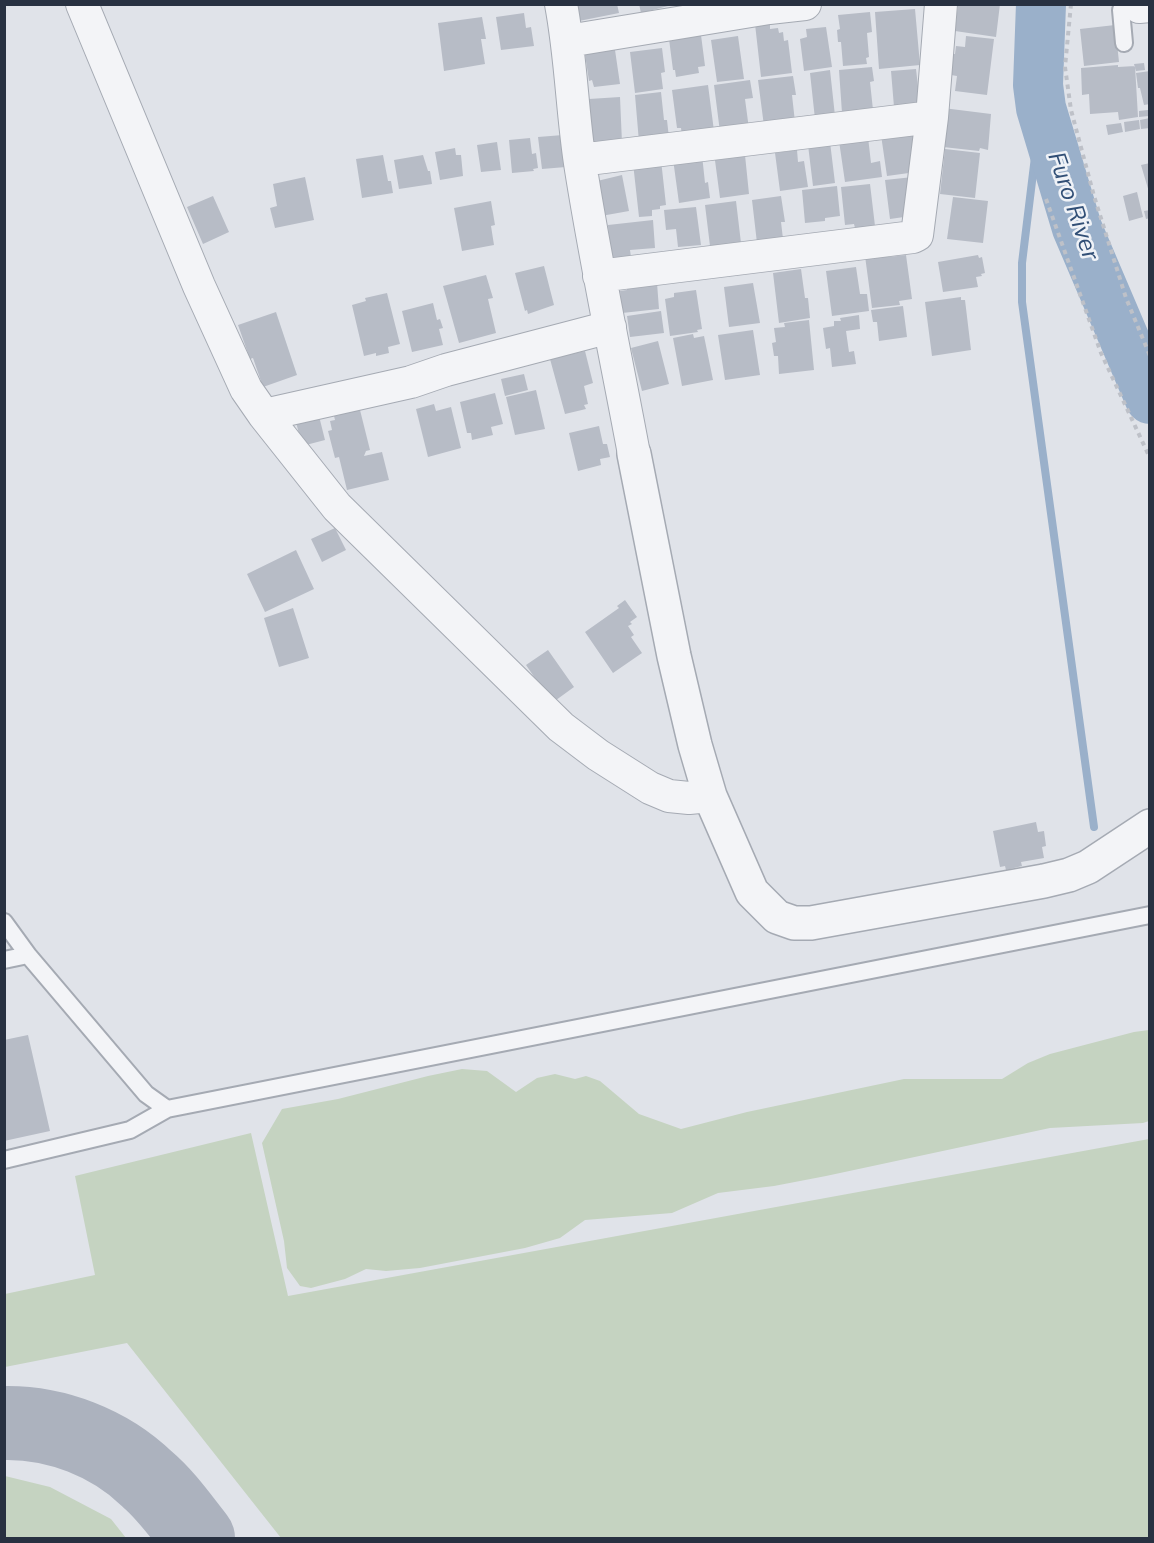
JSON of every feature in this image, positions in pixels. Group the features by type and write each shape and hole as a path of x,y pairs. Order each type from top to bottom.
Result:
{"street":[{"path":"82,4 204,297 246,389 264,415 337,507 561,727 598,755 650,788 669,796 689,798 710,796"},
{"path":"561,4 568,41 580,160 599,276 674,656 694,745 710,796 752,892 777,916 794,923 811,923 1069,875 1088,867 1149,826"},
{"path":"568,41 805,4"},
{"path":"599,276 917,235 932,117 941,4"},
{"path":"580,160 932,117"},
{"path":"264,415 411,382 446,370 610,327"}],"lane":[{"path":"1124,43 1121,10 1142,6"},
{"path":"4,1160 130,1130 167,1109 1149,915"},
{"path":"4,922 28,955 146,1094 167,1109"},
{"path":"4,960 28,955"}],"path":[{"path":"1071,4 1065,67 1071,110 1094,196 1123,286 1149,356"},
{"path":"1046,199 1101,352 1149,458"}],"green space":[{"path":"1149,1030 1149,1121 1143,1123 1050,1128 826,1176 718,1193 672,1213 585,1220 560,1238 525,1248 420,1268 386,1271 366,1269 345,1279 311,1288 300,1286 287,1268 284,1241 262,1143 282,1109 338,1099 462,1069 487,1071 516,1092 537,1078 555,1074 575,1079 586,1076 600,1081 639,1114 681,1129 747,1112 904,1079 1002,1079 1028,1063 1050,1054"},
{"path":"251,1133 288,1296 1149,1139 1149,1538 281,1538 127,1343 5,1367 5,1294 95,1275 75,1176"},
{"path":"5,1476 50,1487 111,1519 126,1538 5,1538"}],"building":[{"path":"576,4 617,4 619,13 579,21"},
{"path":"639,4 672,4 672,5 641,13"},
{"path":"958,4 1000,4 996,37 955,31"},
{"path":"915,9 920,65 879,69 875,12"},
{"path":"870,12 872,32 867,33 869,57 866,58 867,64 843,66 841,42 838,42 837,30 840,29 838,15"},
{"path":"524,13 526,28 531,27 534,46 501,50 496,17"},
{"path":"482,17 486,39 481,39 485,64 444,71 438,23"},
{"path":"770,22 770,29 778,28 779,33 783,32 784,41 788,40 792,73 761,77 755,24"},
{"path":"1115,25 1119,62 1084,66 1080,29"},
{"path":"826,27 832,67 804,71 800,39 807,37 806,29"},
{"path":"701,35 705,66 698,67 699,73 676,77 669,39"},
{"path":"738,36 744,79 717,82 711,40"},
{"path":"966,36 994,39 987,95 955,91 957,76 951,75 951,54 955,54 956,46 965,47"},
{"path":"662,48 665,72 661,73 663,89 635,93 630,52"},
{"path":"615,50 620,84 594,87 592,80 589,81 585,54"},
{"path":"1144,63 1145,70 1136,71 1134,64"},
{"path":"1118,65 1118,67 1135,66 1138,117 1119,120 1118,112 1090,114 1089,94 1082,95 1081,68"},
{"path":"872,67 874,81 870,82 873,110 842,113 839,70"},
{"path":"916,69 920,104 894,107 891,71"},
{"path":"830,70 835,116 815,119 810,73"},
{"path":"1150,71 1150,104 1144,105 1136,73"},
{"path":"793,76 796,95 792,95 795,122 764,126 758,80"},
{"path":"750,80 753,98 745,99 749,129 720,132 714,85"},
{"path":"708,85 714,131 682,136 681,128 677,128 672,90"},
{"path":"661,92 664,120 667,120 669,138 639,142 635,95"},
{"path":"620,97 622,143 591,145 589,99"},
{"path":"943,108 991,114 988,150 943,147"},
{"path":"1148,110 1149,116 1139,117 1139,111"},
{"path":"1150,118 1150,128 1141,129 1140,120"},
{"path":"1139,120 1140,129 1125,132 1124,122"},
{"path":"1121,123 1123,132 1108,135 1106,125"},
{"path":"913,131 917,157 916,172 887,176 881,135"},
{"path":"563,135 566,167 542,169 538,137"},
{"path":"868,137 871,163 880,161 882,177 845,182 839,141"},
{"path":"530,138 532,154 536,153 538,168 533,169 534,171 512,173 509,140"},
{"path":"497,142 501,170 481,172 477,145"},
{"path":"830,142 835,183 813,186 808,145"},
{"path":"455,148 456,155 461,155 463,176 440,180 435,152"},
{"path":"945,149 980,153 975,198 940,194"},
{"path":"797,150 798,162 804,161 808,187 780,191 775,153"},
{"path":"714,153 745,155 749,194 720,198"},
{"path":"383,155 393,193 362,198 356,159"},
{"path":"423,155 428,171 430,171 432,184 399,189 394,160"},
{"path":"702,155 705,183 708,182 710,198 679,203 673,159"},
{"path":"661,160 666,205 652,210 652,216 639,217 633,163"},
{"path":"1150,163 1150,192 1149,192 1141,165"},
{"path":"622,175 629,211 601,216 593,182"},
{"path":"305,177 314,220 275,228 270,208 277,206 273,184"},
{"path":"913,177 909,213 903,214 904,217 890,219 885,180"},
{"path":"870,184 875,226 855,228 854,224 845,225 841,187"},
{"path":"837,186 840,216 825,218 825,221 805,223 802,190"},
{"path":"1137,192 1143,217 1129,221 1123,196"},
{"path":"213,196 229,232 203,244 187,207"},
{"path":"781,196 785,222 781,222 783,239 757,243 752,200"},
{"path":"953,197 988,201 983,243 947,239"},
{"path":"491,201 495,225 491,226 494,245 462,251 454,208"},
{"path":"736,201 741,243 710,246 705,205"},
{"path":"696,207 701,245 678,247 676,229 666,230 664,210"},
{"path":"1150,210 1150,218 1146,219 1144,211"},
{"path":"653,220 655,248 630,250 631,257 610,259 608,225"},
{"path":"888,253 889,257 906,255 912,299 899,301 900,305 872,308 865,256"},
{"path":"978,255 979,258 982,257 985,273 976,277 978,287 943,292 938,262"},
{"path":"544,266 554,305 528,314 527,310 525,311 515,273"},
{"path":"856,267 860,294 867,294 869,311 832,316 826,271"},
{"path":"801,269 810,318 779,323 773,273"},
{"path":"486,275 493,298 488,299 496,333 459,343 443,286"},
{"path":"657,283 659,309 622,313 620,291 627,290 627,286"},
{"path":"753,283 760,323 729,327 724,287"},
{"path":"696,290 702,329 697,330 698,332 670,336 665,299 674,297 674,293"},
{"path":"387,293 400,344 388,347 389,353 364,356 352,305 366,301 365,298"},
{"path":"961,297 961,300 965,300 971,350 932,356 925,302"},
{"path":"433,303 437,320 440,319 443,328 439,329 443,345 412,352 402,311"},
{"path":"903,306 907,337 879,341 877,322 873,322 871,310"},
{"path":"661,311 664,333 630,337 627,316"},
{"path":"276,312 297,375 263,387 238,325"},
{"path":"859,315 860,329 846,331 849,352 854,351 856,364 832,367 830,348 826,349 823,328 834,326 834,321 841,321 840,318"},
{"path":"809,320 814,370 779,374 778,356 774,356 772,343 776,342 774,328 785,327 784,323"},
{"path":"753,330 760,375 725,380 718,335"},
{"path":"693,334 694,338 704,336 713,380 682,386 673,338"},
{"path":"658,341 669,384 642,391 631,348"},
{"path":"585,351 593,383 584,386 588,404 584,405 586,409 565,414 550,359"},
{"path":"524,374 528,390 505,396 501,379"},
{"path":"536,390 545,429 515,435 506,397"},
{"path":"495,393 503,424 491,427 493,435 472,440 471,433 467,433 460,402"},
{"path":"434,404 436,411 451,407 461,448 428,457 416,409"},
{"path":"357,407 358,411 360,410 370,450 366,451 364,456 382,452 389,480 347,490 339,457 335,458 328,431 332,430 330,421 335,420 334,416 340,415 339,412"},
{"path":"318,412 325,440 302,446 295,418"},
{"path":"599,426 603,444 607,444 610,457 600,459 601,465 578,471 569,433"},
{"path":"335,528 346,550 322,562 311,539"},
{"path":"296,550 314,589 265,612 247,574"},
{"path":"625,600 637,617 628,626 634,635 631,637 642,653 613,673 585,632 619,608 617,606"},
{"path":"293,608 309,658 279,667 264,618"},
{"path":"548,650 574,687 552,703 526,665"},
{"path":"1036,822 1038,832 1044,831 1046,846 1042,847 1044,858 1021,862 1022,866 1006,870 1005,866 1000,867 993,831"},
{"path":"28,1035 50,1131 4,1141 4,1040"}],"waterway":[{"name":"Furo River","path":"1041,4 1038,85 1041,108 1077,228 1150,399"},
{"path":"1041,108 1022,263 1022,302 1094,827"}],"taxiway":[{"path":"4,1423 43,1426 62,1431 81,1437 116,1455 132,1466 161,1493 198,1538"}]}
